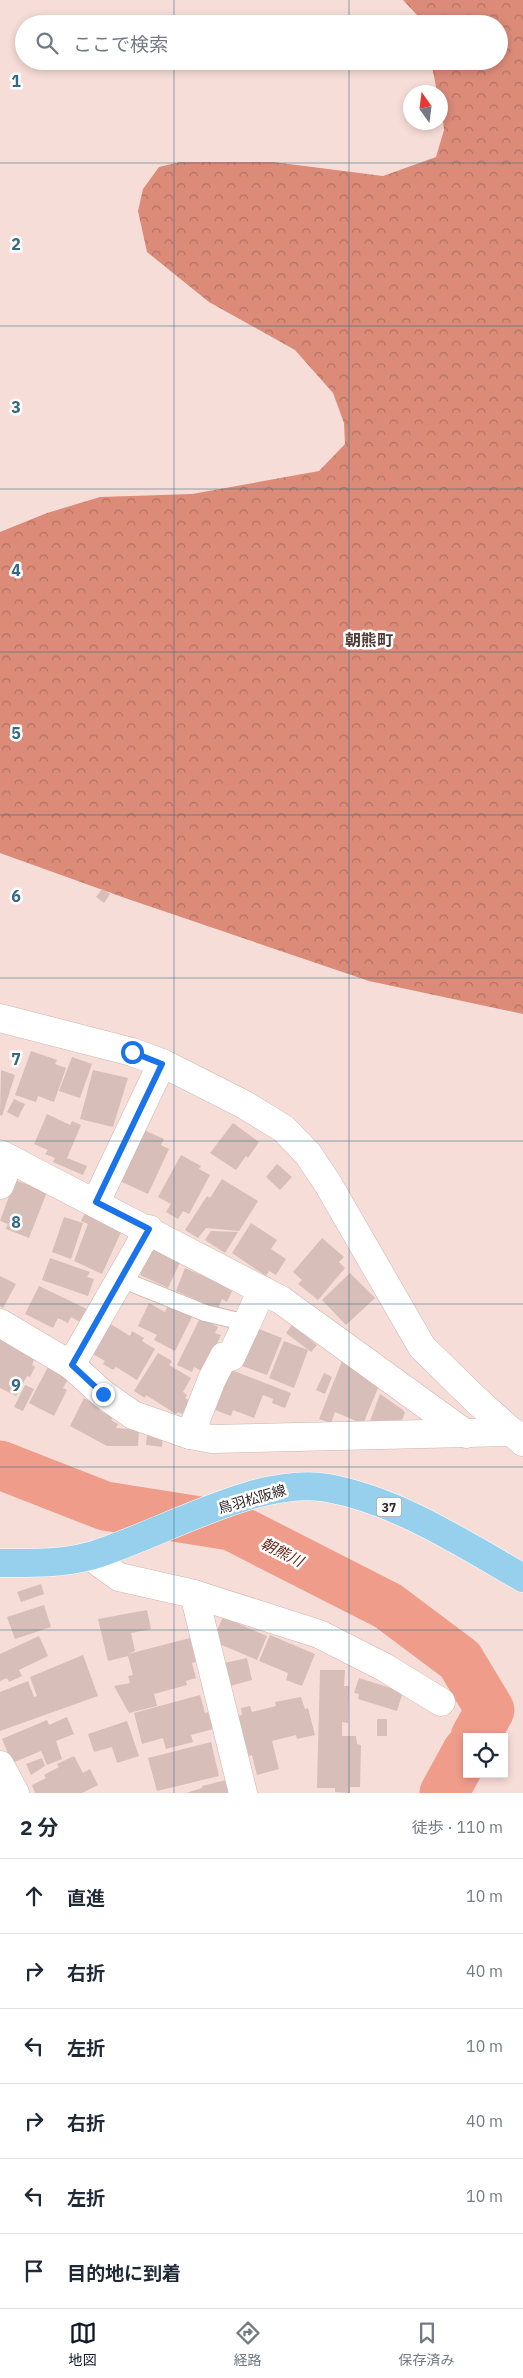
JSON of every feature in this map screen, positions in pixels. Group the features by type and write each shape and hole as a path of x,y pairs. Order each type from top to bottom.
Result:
{"main road":[{"name":"鳥羽松阪線","path":"0,1563 55,1563 90,1556 241,1499 300,1486 327,1488 380,1503 441,1531 523,1578"}],"street":[{"path":"0,1018 132,1052 162,1064 245,1105 284,1128 308,1154 328,1184 422,1347 474,1398 518,1437"},
{"path":"96,1202 162,1064"},
{"path":"0,1185 5,1157 149,1229 281,1300 466,1434"},
{"path":"72,1365 149,1229"},
{"path":"190,1435 212,1379 224,1356 231,1356 262,1290"},
{"path":"0,1323 72,1365 103,1394 133,1415 190,1435 212,1439 466,1434 518,1437"},
{"path":"90,1556 119,1577 194,1594 319,1634 384,1667 441,1702"},
{"path":"194,1594 243,1793"},
{"path":"0,1765 15,1793"}],"lane":[{"path":"121,1279 205,1313 246,1323"}],"green space":[{"path":"403,0 523,0 523,1014 369,981 125,898 0,853 0,532 47,513 100,497 192,494 319,471 345,444 344,423 333,393 295,350 209,302 147,252 138,211 143,189 159,167 180,162 273,162 383,176 436,157 444,130 448,130 448,85 436,85 433,70 508,70 508,15 417,15"}],"building":[{"path":"102,889 110,894 104,903 96,897"},
{"path":"31,1051 57,1060 55,1064 66,1068 54,1102 38,1096 36,1102 15,1095"},
{"path":"72,1057 92,1064 80,1098 59,1091"},
{"path":"1,1070 15,1075 2,1116 0,1115"},
{"path":"93,1070 128,1078 113,1127 80,1119"},
{"path":"14,1099 25,1104 18,1118 7,1112"},
{"path":"47,1114 70,1125 72,1121 81,1125 67,1158 87,1166 83,1175 53,1162 55,1158 45,1154 48,1150 34,1144"},
{"path":"233,1123 259,1142 248,1158 246,1156 236,1170 210,1153"},
{"path":"144,1130 164,1139 161,1145 169,1149 148,1194 120,1181"},
{"path":"181,1155 201,1166 199,1169 210,1175 189,1214 183,1211 178,1219 166,1212 171,1204 158,1197"},
{"path":"277,1164 292,1177 280,1190 266,1177"},
{"path":"222,1179 258,1201 239,1231 206,1228 198,1238 185,1230 207,1196 210,1198"},
{"path":"15,1180 47,1192 29,1238 6,1229 8,1224 0,1221"},
{"path":"86,1211 122,1230 102,1274 74,1261 88,1224 81,1221"},
{"path":"64,1217 83,1223 71,1259 52,1252"},
{"path":"251,1223 277,1240 271,1249 286,1259 276,1275 269,1271 266,1276 232,1253"},
{"path":"211,1231 238,1232 225,1253 205,1240"},
{"path":"322,1238 344,1257 339,1262 345,1268 318,1300 298,1284 302,1280 293,1272"},
{"path":"157,1249 181,1260 168,1288 140,1275 151,1250"},
{"path":"50,1258 90,1272 87,1277 94,1279 88,1296 42,1280"},
{"path":"185,1268 233,1289 227,1302 222,1299 218,1309 176,1291"},
{"path":"350,1273 375,1298 346,1325 322,1300"},
{"path":"0,1276 16,1284 3,1308 0,1306"},
{"path":"39,1286 89,1310 82,1323 71,1317 68,1323 58,1318 53,1328 25,1314"},
{"path":"149,1303 165,1312 168,1305 192,1317 175,1351 154,1340 157,1335 138,1326"},
{"path":"200,1318 218,1327 215,1333 221,1335 203,1372 194,1367 192,1372 177,1365"},
{"path":"106,1321 130,1336 132,1331 144,1338 142,1341 155,1349 137,1380 116,1367 113,1370 103,1364 105,1361 88,1351"},
{"path":"292,1325 317,1345 311,1352 286,1333"},
{"path":"259,1329 282,1338 267,1375 242,1366"},
{"path":"0,1339 35,1357 32,1365 35,1367 30,1377 27,1376 16,1396 0,1388"},
{"path":"284,1341 308,1350 294,1388 269,1378"},
{"path":"158,1353 172,1361 169,1365 191,1378 183,1392 187,1395 185,1398 190,1401 182,1414 178,1412 176,1414 146,1395 145,1398 134,1391"},
{"path":"342,1361 378,1388 363,1424 335,1412 331,1423 319,1419"},
{"path":"48,1367 69,1378 63,1388 67,1390 54,1416 29,1403"},
{"path":"231,1370 291,1393 285,1408 272,1403 273,1399 263,1395 254,1418 233,1410 231,1416 215,1410"},
{"path":"324,1373 332,1377 325,1394 316,1390"},
{"path":"25,1385 34,1389 23,1411 14,1407"},
{"path":"380,1394 403,1410 405,1413 402,1420 370,1421"},
{"path":"84,1398 101,1407 100,1411 113,1417 111,1420 118,1424 116,1428 139,1430 138,1446 107,1446 70,1426"},
{"path":"147,1435 163,1437 162,1447 146,1445"},
{"path":"41,1584 44,1594 21,1602 17,1592"},
{"path":"44,1605 51,1627 15,1639 7,1617"},
{"path":"147,1610 151,1629 131,1633 135,1651 128,1654 190,1638 196,1662 192,1663 196,1678 186,1681 187,1685 154,1694 157,1706 129,1713 114,1686 130,1683 128,1676 133,1675 128,1656 108,1661 98,1619"},
{"path":"223,1617 267,1636 257,1660 217,1643 214,1637"},
{"path":"270,1635 315,1654 302,1686 286,1680 288,1673 259,1661"},
{"path":"39,1636 48,1656 19,1670 22,1676 9,1682 7,1678 0,1681 0,1654"},
{"path":"83,1655 98,1696 0,1731 0,1692 28,1681 34,1697 37,1696 30,1677"},
{"path":"247,1658 252,1680 230,1686 224,1663"},
{"path":"320,1670 345,1670 344,1686 349,1686 348,1723 342,1722 342,1736 356,1736 357,1744 361,1745 360,1787 350,1787 350,1793 335,1792 335,1788 317,1788"},
{"path":"359,1678 403,1692 397,1711 358,1699 359,1694 354,1693"},
{"path":"200,1695 205,1713 208,1712 213,1729 191,1735 193,1742 166,1749 163,1738 142,1744 134,1713"},
{"path":"301,1697 305,1709 308,1708 315,1735 297,1739 296,1735 272,1741 279,1769 257,1775 252,1755 249,1756 238,1716 242,1715 241,1708 250,1706 252,1712 276,1706 275,1702"},
{"path":"67,1717 74,1734 56,1741 62,1759 47,1765 41,1751 12,1763 2,1739 47,1720 49,1725"},
{"path":"377,1719 387,1719 387,1736 377,1736"},
{"path":"127,1721 139,1756 117,1763 112,1747 94,1752 88,1734"},
{"path":"211,1742 219,1776 157,1791 148,1758"},
{"path":"74,1756 83,1773 90,1769 98,1785 82,1793 35,1793 32,1785 46,1778 44,1775 59,1767 57,1764"},
{"path":"42,1758 45,1766 31,1775 26,1764"},
{"path":"226,1780 230,1793 186,1793 202,1788 202,1786"}],"waterway":[{"name":"朝熊川","path":"0,1465 105,1506 231,1526 388,1606 460,1660 490,1710 477,1733"},
{"name":"朝熊川","path":"444,1793 463,1758"}],"district":[{"name":"朝熊町","path":"369,640"}],"route":[{"path":"103,1394 72,1365 149,1229 96,1202 162,1064 132,1052"}]}
